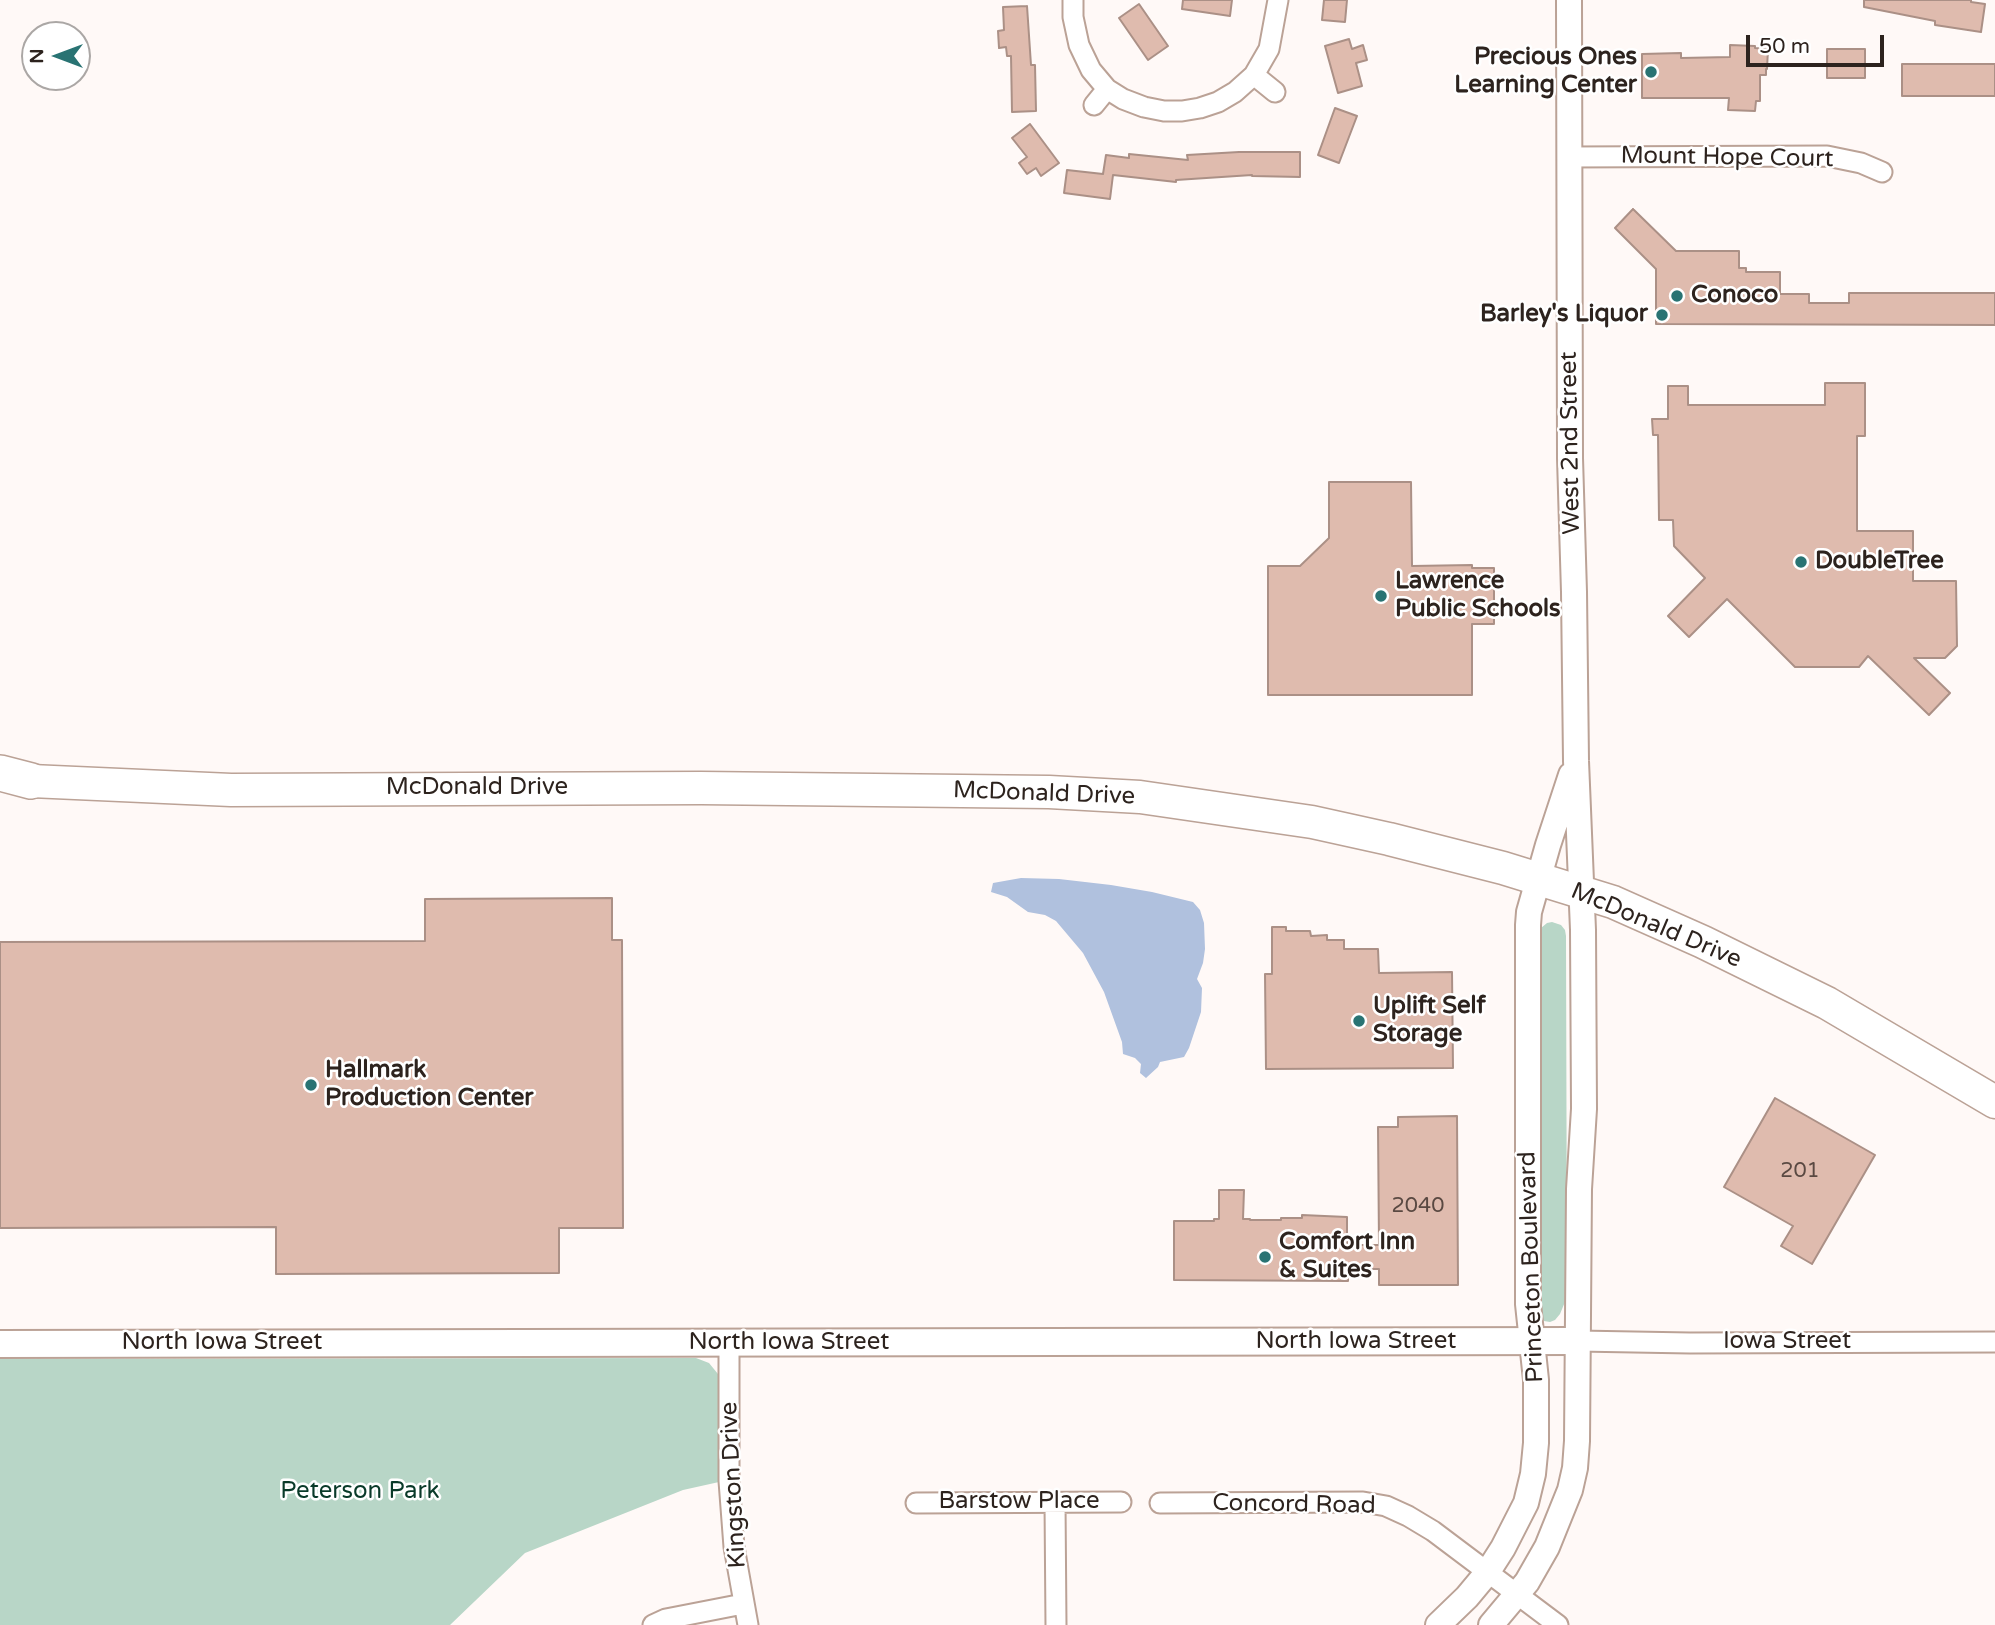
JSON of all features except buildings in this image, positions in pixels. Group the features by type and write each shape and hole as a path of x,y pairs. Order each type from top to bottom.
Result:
{"highway":[{"name":"McDonald Drive","path":"10,778 231,790 481,788 1049,792 1140,797 1325,825 1503,868 1613,902 1804,991 1995,1102"}],"main road":[{"name":"North Iowa Street","path":"0,1343 1578,1342"}],"street":[{"path":"1073,0 1073,17 1079,45 1091,70 1107,89 1124,99 1164,111 1182,111 1218,102 1235,92 1254,75 1269,49 1278,0"},
{"name":"West 2nd Street","path":"1569,0 1570,458 1576,761 1582,892"},
{"path":"1254,75 1275,92"},
{"path":"1094,105 1107,89"},
{"name":"Mount Hope Court","path":"1569,157 1827,156 1861,163 1882,172"},
{"name":"West 2nd Street","path":"1538,879 1576,761"},
{"name":"Princeton Boulevard","path":"1438,1625 1487,1573 1516,1527 1526,1503 1533,1474 1536,1380 1528,1304 1527,949 1529,912 1538,879"},
{"name":"Princeton Boulevard","path":"1491,1625 1527,1581 1547,1547 1570,1490 1575,1468 1579,1189 1584,1109 1582,892"},
{"name":"Iowa Street","path":"1578,1342 1995,1342"},
{"name":"Kingston Drive","path":"729,1343 729,1481 734,1547 748,1625"},
{"path":"1055,1502 1056,1625"},
{"name":"Barstow Place","path":"916,1503 1121,1502"},
{"name":"Concord Road","path":"1160,1503 1363,1502 1386,1506 1433,1531 1558,1625"},
{"path":"653,1625 666,1619 743,1604"}],"green space":[{"path":"1552,922 1561,925 1566,936 1567,1297 1560,1314 1550,1322 1540,1318 1539,1313 1539,936 1541,928"},
{"name":"Peterson Park","path":"696,1358 709,1363 718,1374 719,1482 683,1490 525,1553 450,1625 0,1625 0,1359"}],"water":[{"path":"1021,878 1111,885 1193,902 1200,910 1204,923 1205,949 1197,979 1202,988 1201,1012 1184,1057 1160,1062 1146,1078 1140,1073 1141,1064 1135,1058 1123,1054 1122,1042 1104,992 1083,953 1056,921 1045,915 1028,912 1007,897 991,892 993,883"}],"place":[{"name":"Precious Ones Learning Center","path":"1651,72"},
{"name":"Conoco","path":"1677,296"},
{"name":"Barley's Liquor","path":"1662,315"},
{"name":"DoubleTree","path":"1801,562"},
{"name":"Lawrence Public Schools","path":"1381,596"},
{"name":"Uplift Self Storage","path":"1359,1021"},
{"name":"Hallmark Production Center","path":"311,1085"},
{"name":"Comfort Inn & Suites","path":"1265,1257"}]}
